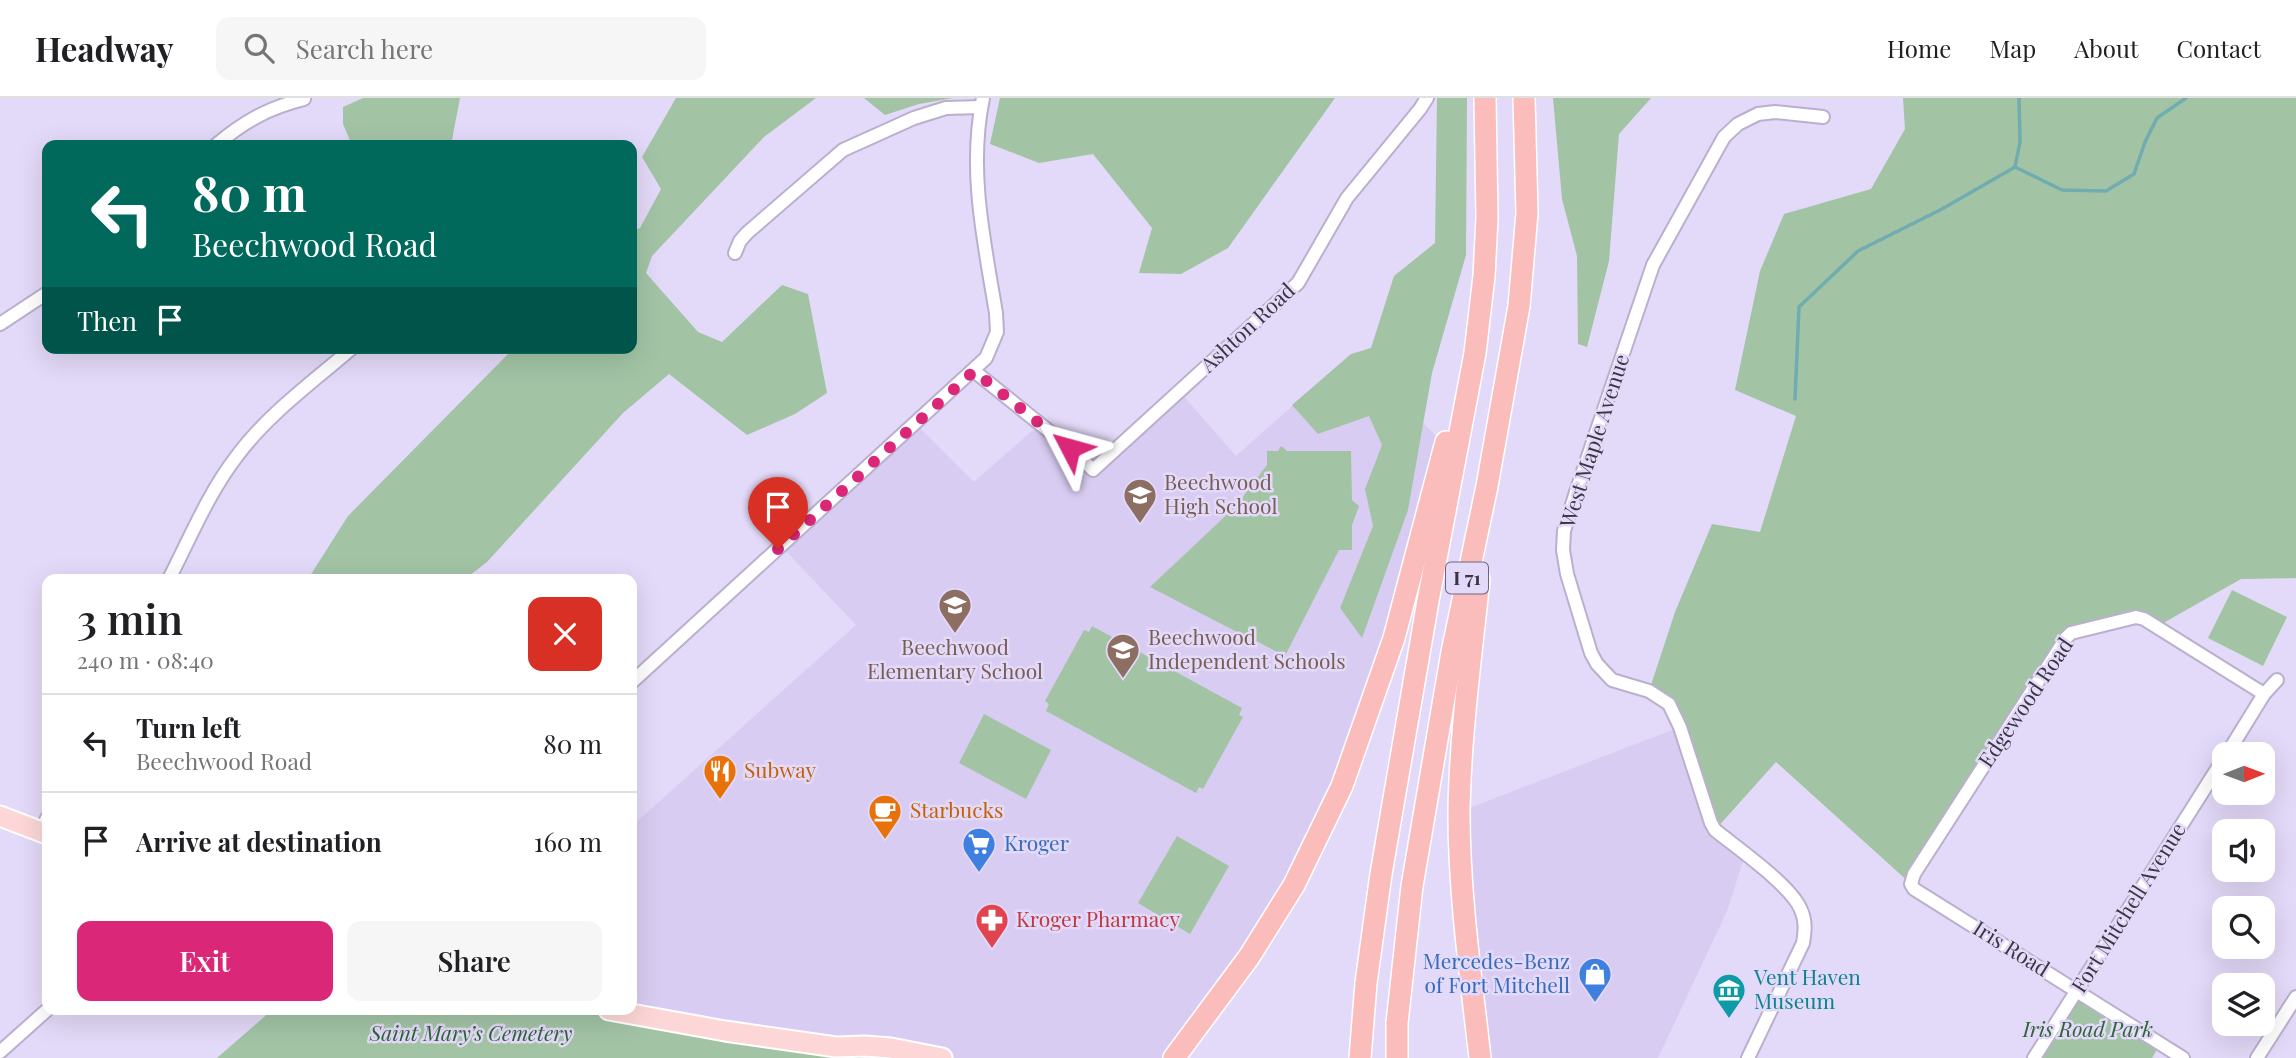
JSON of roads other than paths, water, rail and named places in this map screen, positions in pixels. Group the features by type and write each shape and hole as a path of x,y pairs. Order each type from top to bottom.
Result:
{"highway":[{"name":"I 71","path":"1360,1058 1366,983 1381,874 1428,601 1475,353 1485,276 1488,176 1485,98"},
{"name":"I 71","path":"1397,1058 1397,1024 1412,886 1452,652 1487,486 1519,306 1527,213 1524,98"},
{"path":"1174,1058 1226,991 1294,885 1342,786 1394,638 1446,445 1485,276"},
{"path":"1480,1058 1466,944 1459,812 1487,486"}],"main road":[{"path":"0,816 42,827"},
{"path":"637,1015 836,1047 891,1048 942,1058"},
{"path":"836,1047 862,1058"}],"street":[{"name":"Ashton Road","path":"974,371 1070,448 1093,470 1298,283 1347,198 1427,98"},
{"path":"223,140 255,117 277,106 304,99"},
{"path":"637,677 986,359 997,332 976,185 982,103 946,108 914,118 843,150 747,233 735,253"},
{"name":"West Maple Avenue","path":"1748,1058 1803,943 1805,929 1802,910 1790,892 1715,830 1680,727 1669,704 1649,691 1612,680 1597,664 1567,574 1563,550 1564,531 1653,265 1712,155 1724,137 1738,124 1758,114 1823,117"},
{"path":"0,324 42,296"},
{"path":"172,574 222,478 236,457 251,438 288,403 345,354"},
{"name":"Edgewood Road","path":"1911,884 1914,874 2071,633 2136,617 2144,619 2264,694"},
{"name":"Fort Mitchell Avenue","path":"2234,742 2264,694 2277,680"},
{"name":"Fort Mitchell Avenue","path":"2034,1058 2212,777"},
{"name":"Iris Road","path":"1911,884 1914,889 2183,1058"},
{"path":"2257,1058 2296,997"},
{"path":"0,1052 42,1014"}],"waterway":[{"path":"2015,167 2020,142 2019,98"},
{"path":"2015,167 2062,190 2106,191 2134,174 2157,118 2186,98"},
{"path":"1795,399 1799,307 1858,251 1942,209 2015,167"}],"place":[{"name":"Beechwood High School","path":"1140,525"},
{"name":"Beechwood Elementary School","path":"955,635"},
{"name":"Beechwood Independent Schools","path":"1123,680"},
{"name":"Subway","path":"720,801"},
{"name":"Starbucks","path":"885,841"},
{"name":"Kroger","path":"979,874"},
{"name":"Kroger Pharmacy","path":"992,950"},
{"name":"Mercedes-Benz of Fort Mitchell","path":"1595,1004"},
{"name":"Vent Haven Museum","path":"1729,1020"}],"park label":[{"name":"Iris Road Park","path":"2088,1030"},
{"name":"Saint Mary’s Cemetery","path":"471,1034"}]}
